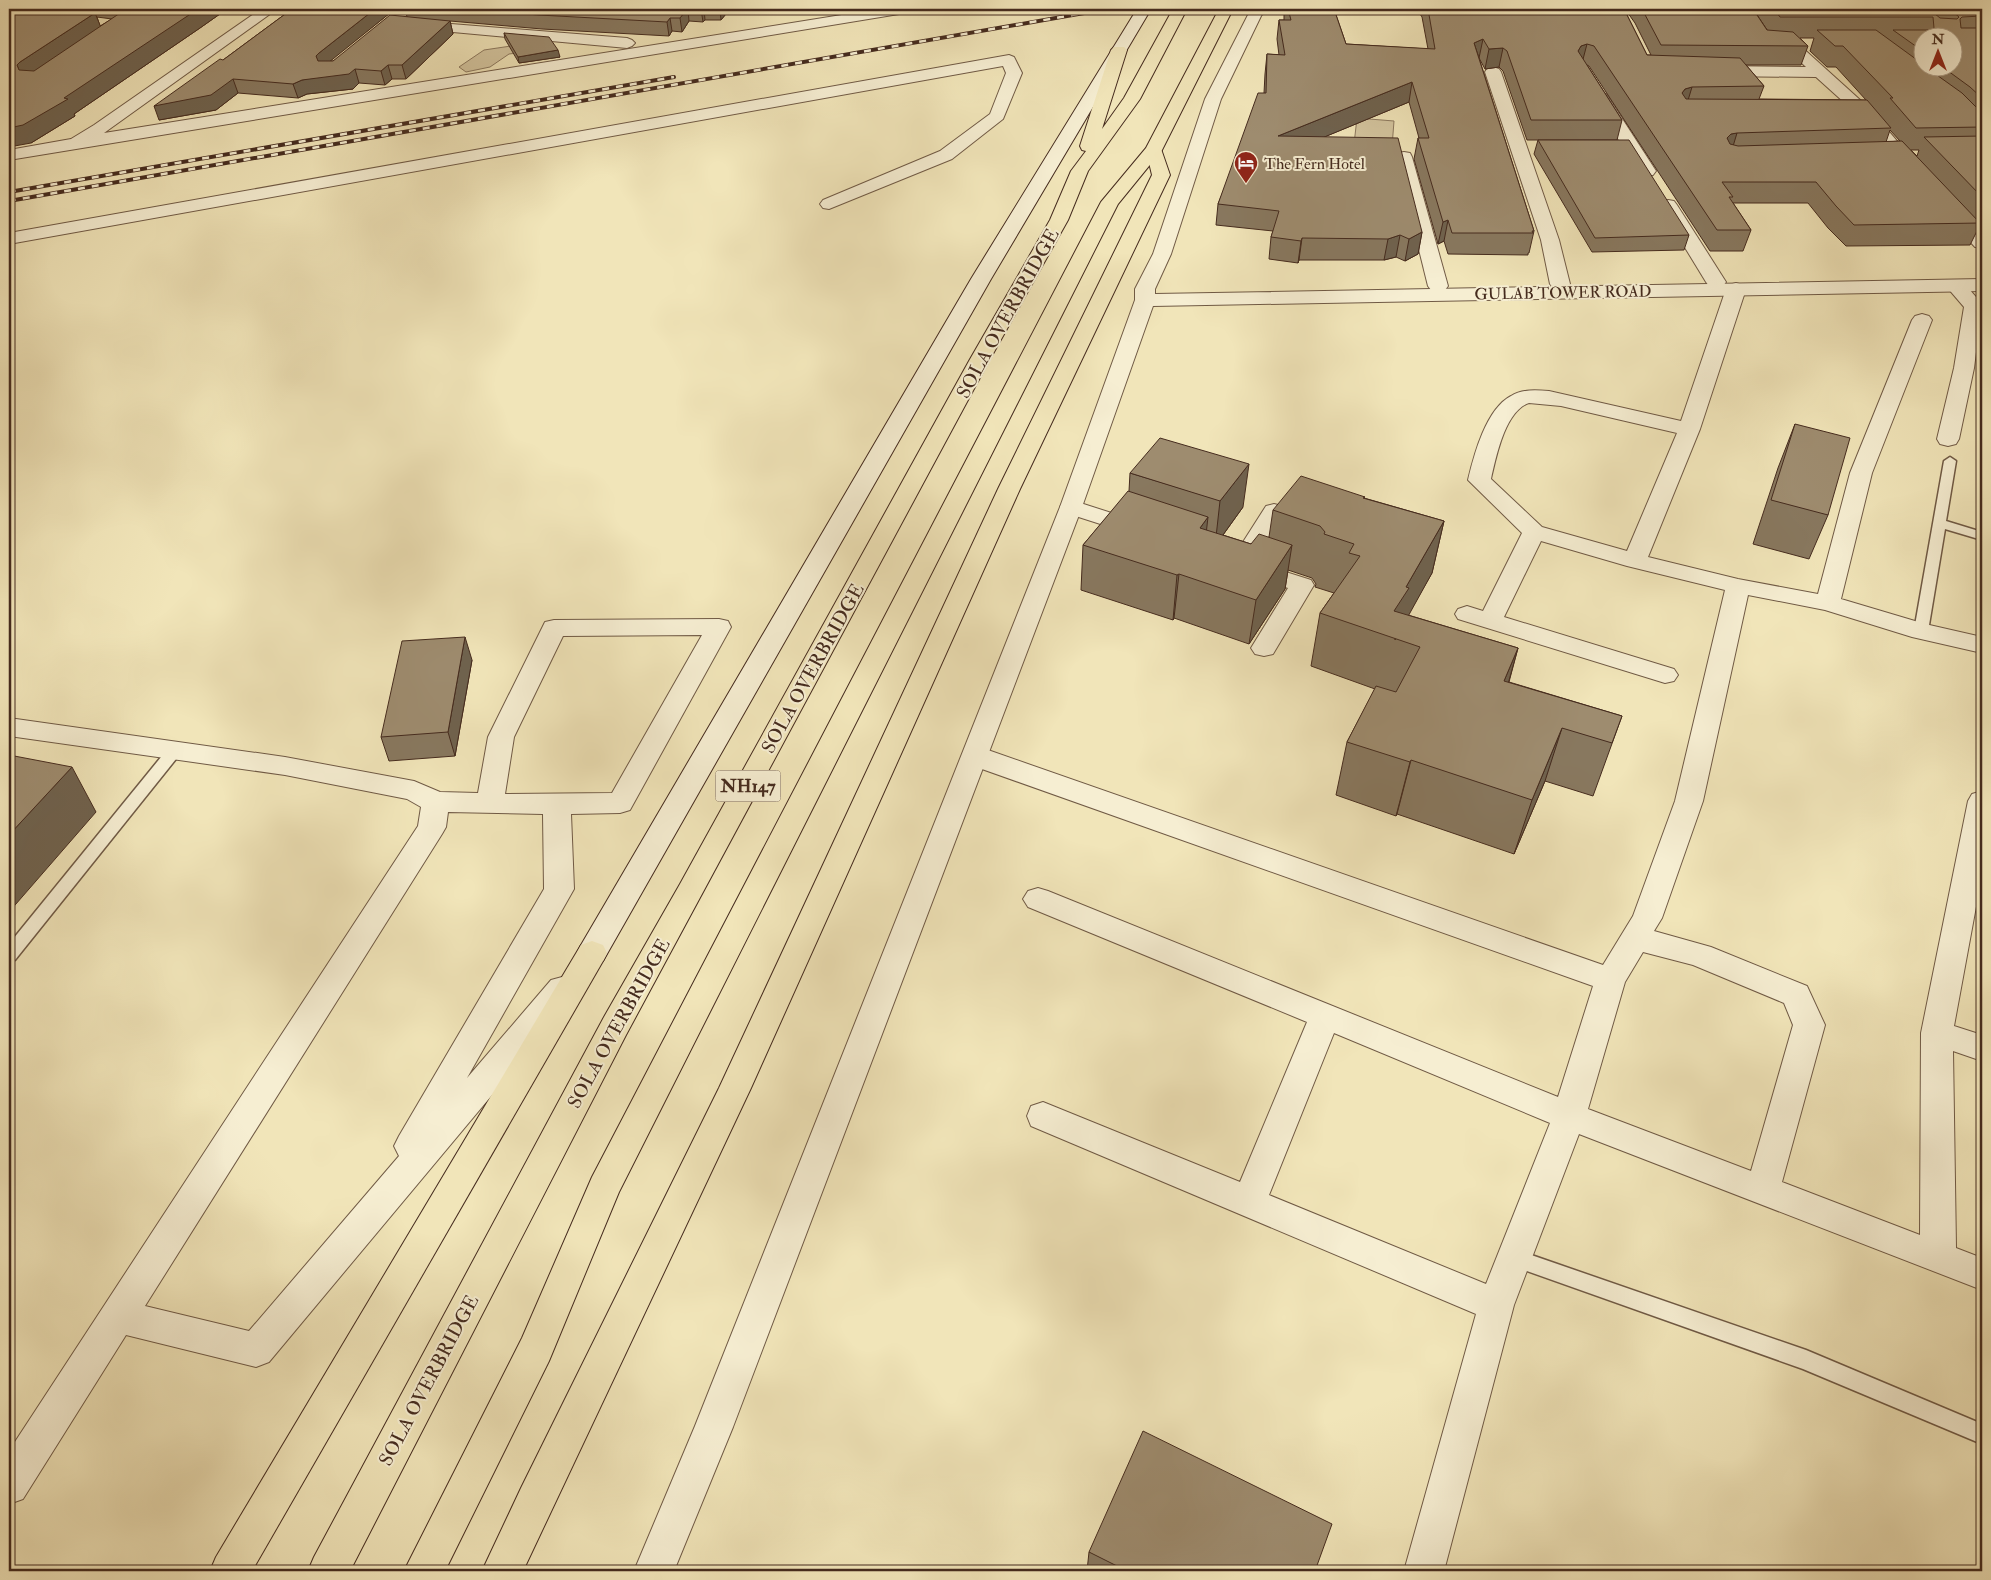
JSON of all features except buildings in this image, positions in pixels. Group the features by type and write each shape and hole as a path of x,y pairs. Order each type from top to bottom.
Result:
{"main road":[{"name":"SOLA OVERBRIDGE","path":"328,1571 615,1026 979,361 1059,220 1080,171 1132,99 1180,9"},
{"name":"SOLA OVERBRIDGE","path":"424,1571 536,1349 604,1188 806,793 1110,202 1154,150 1226,9"},
{"path":"1080,171 1119,50"},
{"path":"502,1571 764,1024 996,517 1104,287 1162,175 1154,150"},
{"path":"230,1571 592,953"}],"street":[{"path":"76,143 100,130 270,9"},
{"path":"9,155 905,9"},
{"path":"256,1350 592,953 981,279 1144,9"},
{"path":"654,1571 714,1427 1071,507 1145,294 1162,254 1213,99 1254,15 1259,9"},
{"path":"818,10 873,14"},
{"path":"399,23 629,43"},
{"path":"1810,45 1783,45 1821,72 1863,111 1904,155 1925,184"},
{"path":"9,239 1009,60 1014,73 997,116 946,155 829,204"},
{"path":"1697,71 1821,72"},
{"path":"1493,72 1550,240 1560,284"},
{"path":"1593,86 1623,147 1659,190 1716,282"},
{"path":"1843,111 1863,111"},
{"path":"1519,147 1538,147"},
{"path":"1880,156 1904,155"},
{"path":"1404,157 1438,286"},
{"path":"1938,197 1982,243"},
{"path":"1145,294 1438,286 1982,276"},
{"name":"GULAB TOWER ROAD","path":"1145,294 1982,285"},
{"path":"1948,439 1964,368 1974,306 1956,286"},
{"path":"1635,562 1690,429 1736,289"},
{"path":"1828,603 1861,473 1922,320"},
{"path":"1690,429 1563,400 1541,397 1520,399 1513,404 1501,419 1486,450 1479,480 1534,532 1635,562 1738,586 1828,603 1921,630 1982,645"},
{"path":"1071,507 1161,537"},
{"path":"1264,648 1302,585 1232,561 1274,511"},
{"path":"1490,621 1534,532"},
{"path":"1424,1571 1496,1305 1569,1116 1610,980 1647,918 1689,802 1738,586"},
{"path":"1467,614 1665,676"},
{"path":"9,727 285,766 414,791 436,802 490,804 557,805 620,803 720,627 554,628 501,737 490,804"},
{"path":"975,756 1610,980"},
{"path":"1938,1257 1937,1033 1982,801"},
{"path":"9,1486 432,827 436,802"},
{"path":"256,1350 395,1172 446,1088 559,889 557,805"},
{"path":"1038,899 1569,1116 1982,1274"},
{"path":"1635,938 1700,955 1796,995 1809,1025 1762,1190"},
{"path":"1249,1202 1326,1017"},
{"path":"1937,1033 1982,1048"},
{"path":"1043,1116 1496,1305"},
{"path":"118,1316 256,1350"}],"lane":[{"path":"1921,630 1950,461"},
{"path":"1938,523 1982,536"},
{"path":"9,955 16,937 175,750"},
{"path":"1514,1258 1806,1360 1982,1434"}],"shaded area":[{"path":"511,46 533,51 509,54 490,67 466,72 459,67 484,50"},
{"path":"1357,118 1394,121 1392,147 1354,144"}],"railway":[{"path":"9,201 1107,9"},
{"path":"9,192 674,77"}],"place":[{"name":"The Fern Hotel","path":"1246,184"}]}
